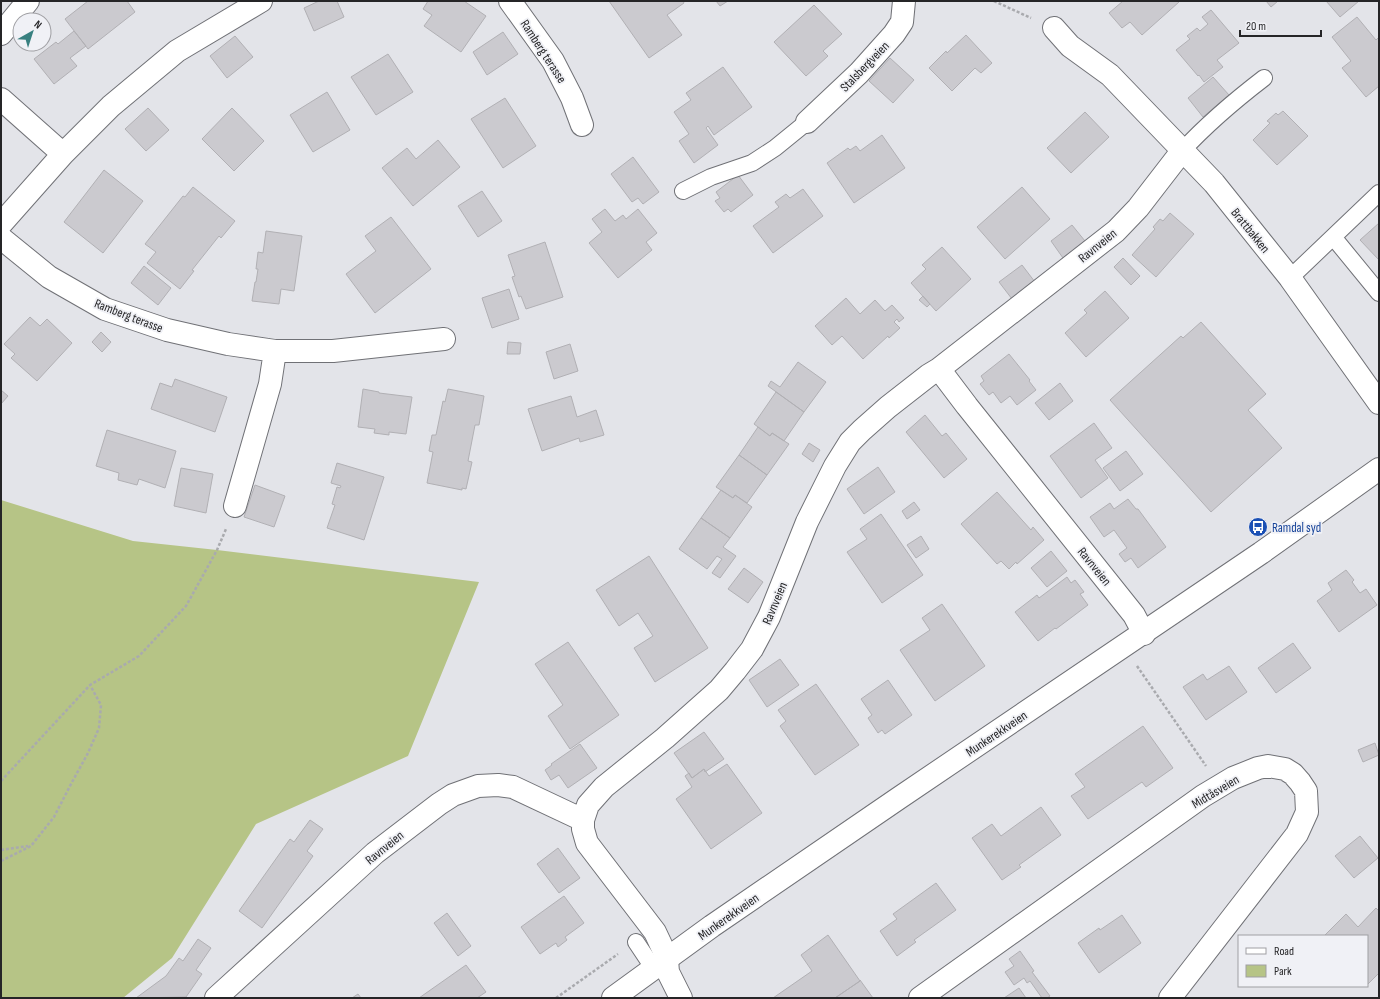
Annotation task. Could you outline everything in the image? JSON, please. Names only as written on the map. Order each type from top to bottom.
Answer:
[{"type":"street","points":[[1,34],[28,1]]},
{"type":"street","points":[[1,224],[63,154],[111,106],[177,51],[261,1]]},
{"type":"street","name":"Ramberg terasse","points":[[510,1],[553,61],[572,98],[582,125]]},
{"type":"street","name":"Stalsbergveien","points":[[807,122],[859,73],[894,34],[902,22],[904,1]]},
{"type":"street","name":"Brattbakken","points":[[1054,28],[1070,46],[1110,76],[1214,183],[1290,278],[1379,403]]},
{"type":"street","points":[[1,99],[63,154]]},
{"type":"street","name":"Ravnveien","points":[[216,998],[375,854],[439,804],[454,795],[478,786],[498,784],[513,786],[583,820],[588,805],[604,787],[664,738],[719,690],[752,649],[769,617],[807,522],[835,466],[850,442],[888,406],[940,368],[1116,231],[1138,208],[1182,151]]},
{"type":"street","name":"Ramberg terasse","points":[[1,238],[49,277],[104,309],[167,330],[228,344],[275,351],[333,351],[444,338]]},
{"type":"street","points":[[236,506],[270,384],[275,351]]},
{"type":"street","name":"Ravnveien","points":[[940,368],[967,406],[1134,615],[1144,634]]},
{"type":"street","name":"Munkerekkveien","points":[[613,998],[712,926],[1261,554],[1379,469]]},
{"type":"street","name":"Midtåsveien","points":[[920,998],[1190,805],[1220,786],[1233,778],[1258,768],[1268,766],[1285,769],[1293,774],[1306,791],[1307,812],[1296,834],[1170,998]]},
{"type":"street","points":[[583,820],[583,829],[587,843],[655,932],[663,949],[661,964],[668,972],[681,998]]},
{"type":"lane","points":[[1182,151],[1199,132],[1223,110],[1264,78]]},
{"type":"lane","points":[[683,191],[711,177],[752,162],[775,148],[807,122]]},
{"type":"lane","points":[[1290,278],[1379,194]]},
{"type":"lane","points":[[1334,238],[1379,293]]},
{"type":"lane","points":[[636,942],[661,964]]},
{"type":"path","points":[[994,1],[1054,28]]},
{"type":"path","points":[[1,781],[90,685],[138,656],[186,606],[217,550],[236,506]]},
{"type":"path","points":[[1124,647],[1220,786]]},
{"type":"path","points":[[1,861],[31,846],[54,817],[88,753],[99,728],[101,705],[90,685]]},
{"type":"path","points":[[1,850],[31,846]]},
{"type":"path","points":[[556,998],[636,942]]},
{"type":"green space","points":[[1,500],[133,541],[479,582],[408,756],[256,824],[172,958],[123,998],[1,998]]},
{"type":"building","points":[[88,1],[127,1],[135,12],[88,49],[65,19]]},
{"type":"building","points":[[319,1],[337,1],[344,17],[314,31],[304,8]]},
{"type":"building","points":[[428,1],[464,1],[486,16],[461,52],[424,26],[432,15],[423,9]]},
{"type":"building","points":[[609,1],[683,1],[684,3],[667,15],[682,35],[649,58]]},
{"type":"building","points":[[716,1],[728,1],[720,6]]},
{"type":"building","points":[[1123,1],[1179,2],[1142,35],[1130,22],[1122,28],[1109,13]]},
{"type":"building","points":[[1266,1],[1278,1],[1271,7]]},
{"type":"building","points":[[1326,1],[1359,1],[1340,17]]},
{"type":"building","points":[[814,5],[842,34],[823,51],[828,56],[806,76],[774,42]]},
{"type":"building","points":[[1211,10],[1239,43],[1217,60],[1223,67],[1204,82],[1176,50],[1190,39],[1187,36],[1197,28],[1200,31],[1208,24],[1202,17]]},
{"type":"building","points":[[1357,17],[1376,40],[1378,38],[1379,39],[1379,86],[1366,97],[1342,68],[1351,61],[1332,37]]},
{"type":"building","points":[[74,31],[86,46],[70,58],[77,66],[54,84],[34,59],[43,52],[52,52],[52,45],[56,42],[58,44]]},
{"type":"building","points":[[503,32],[518,54],[487,75],[473,52]]},
{"type":"building","points":[[966,35],[992,63],[981,73],[975,68],[952,91],[929,68],[946,51],[947,53]]},
{"type":"building","points":[[235,36],[253,57],[227,78],[210,56]]},
{"type":"building","points":[[388,54],[413,92],[376,115],[351,77]]},
{"type":"building","points":[[890,58],[914,80],[893,103],[869,81]]},
{"type":"building","points":[[723,67],[752,107],[714,135],[708,126],[706,128],[718,145],[694,163],[679,141],[689,134],[674,112],[691,100],[686,93]]},
{"type":"building","points":[[1213,77],[1229,95],[1203,117],[1188,98]]},
{"type":"building","points":[[327,92],[350,130],[313,152],[290,115]]},
{"type":"building","points":[[505,98],[536,146],[503,168],[471,119]]},
{"type":"building","points":[[148,108],[169,130],[146,151],[125,129]]},
{"type":"building","points":[[232,108],[264,141],[234,171],[202,139]]},
{"type":"building","points":[[1283,111],[1308,136],[1277,165],[1253,140],[1270,123],[1267,121],[1276,113],[1278,115]]},
{"type":"building","points":[[1085,112],[1109,137],[1071,173],[1047,148]]},
{"type":"building","points":[[882,135],[905,168],[854,203],[827,163],[848,148],[850,150],[856,146],[860,151]]},
{"type":"building","points":[[438,140],[460,167],[413,206],[382,168],[407,148],[416,159]]},
{"type":"building","points":[[633,157],[659,192],[643,204],[638,198],[632,202],[611,174]]},
{"type":"building","points":[[104,170],[143,201],[103,253],[64,222]]},
{"type":"building","points":[[738,175],[753,195],[731,212],[728,209],[724,212],[715,201],[720,198],[716,192]]},
{"type":"building","points":[[193,187],[235,221],[221,238],[219,236],[192,270],[194,271],[180,289],[147,263],[156,252],[145,244],[183,196],[185,197]]},
{"type":"building","points":[[1022,187],[1050,219],[1005,259],[977,227]]},
{"type":"building","points":[[803,189],[823,216],[773,253],[753,226],[779,207],[775,202],[786,194],[790,198]]},
{"type":"building","points":[[482,191],[502,221],[478,237],[458,206]]},
{"type":"building","points":[[605,209],[615,221],[623,215],[626,219],[638,209],[657,233],[646,242],[652,250],[618,278],[589,243],[602,232],[592,219]]},
{"type":"building","points":[[1170,213],[1194,234],[1156,277],[1132,255],[1155,229],[1153,227],[1160,219],[1163,221]]},
{"type":"building","points":[[391,217],[431,269],[375,313],[346,274],[376,251],[365,236]]},
{"type":"building","points":[[1379,223],[1379,260],[1360,240]]},
{"type":"building","points":[[1072,225],[1085,241],[1063,258],[1051,241]]},
{"type":"building","points":[[266,231],[302,236],[294,291],[281,289],[279,304],[252,301],[258,269],[256,269],[258,252],[263,253]]},
{"type":"building","points":[[545,242],[563,297],[526,309],[521,296],[519,297],[512,277],[515,276],[508,255]]},
{"type":"building","points":[[942,247],[971,279],[936,311],[911,283],[926,269],[922,265]]},
{"type":"building","points":[[1123,258],[1140,276],[1131,285],[1114,267]]},
{"type":"building","points":[[1022,265],[1035,282],[1012,299],[999,282]]},
{"type":"building","points":[[144,266],[171,288],[158,305],[131,283]]},
{"type":"building","points":[[509,289],[519,319],[492,328],[482,298]]},
{"type":"building","points":[[1105,291],[1129,318],[1086,357],[1065,333],[1087,313],[1084,310]]},
{"type":"building","points":[[923,296],[930,304],[927,307],[919,300]]},
{"type":"building","points":[[846,298],[860,314],[875,300],[885,311],[892,305],[904,318],[899,322],[897,319],[894,322],[900,328],[889,338],[888,336],[863,359],[842,336],[832,345],[815,326]]},
{"type":"building","points":[[30,317],[40,326],[47,319],[72,343],[37,381],[11,358],[15,354],[4,344]]},
{"type":"building","points":[[1201,322],[1266,394],[1248,410],[1282,448],[1211,512],[1110,400],[1181,336],[1183,338]]},
{"type":"building","points":[[101,332],[111,342],[102,352],[92,342]]},
{"type":"building","points":[[508,342],[521,343],[520,354],[507,354]]},
{"type":"building","points":[[570,344],[578,371],[554,379],[546,352]]},
{"type":"building","points":[[1009,354],[1030,380],[1029,381],[1036,390],[1017,405],[1010,396],[1001,403],[993,392],[989,395],[980,384],[984,381],[981,376]]},
{"type":"building","points":[[798,362],[826,382],[804,412],[768,386],[771,381],[780,387]]},
{"type":"building","points":[[175,379],[227,397],[215,432],[151,409],[160,383],[172,387]]},
{"type":"building","points":[[1060,383],[1073,401],[1049,420],[1035,403]]},
{"type":"building","points":[[363,389],[379,393],[412,397],[406,434],[389,432],[389,435],[374,433],[375,429],[358,427]]},
{"type":"building","points":[[448,389],[484,396],[479,425],[475,425],[468,461],[472,462],[466,489],[462,488],[462,490],[427,483],[433,452],[429,451],[432,435],[436,435],[443,401],[445,402]]},
{"type":"building","points":[[1,390],[8,396],[1,404]]},
{"type":"building","points":[[776,392],[804,412],[784,441],[772,433],[770,436],[754,424]]},
{"type":"building","points":[[571,396],[577,417],[596,410],[604,435],[580,442],[579,438],[542,451],[528,409]]},
{"type":"building","points":[[925,415],[942,436],[946,433],[967,459],[944,478],[906,432]]},
{"type":"building","points":[[1094,423],[1112,448],[1095,460],[1108,478],[1081,498],[1050,456]]},
{"type":"building","points":[[758,427],[770,436],[772,433],[789,444],[767,475],[739,455]]},
{"type":"building","points":[[107,430],[176,451],[165,488],[139,479],[137,485],[118,480],[119,473],[96,466]]},
{"type":"building","points":[[809,443],[820,450],[813,462],[802,454]]},
{"type":"building","points":[[1126,451],[1143,474],[1120,491],[1103,468]]},
{"type":"building","points":[[739,455],[767,475],[747,503],[735,495],[733,498],[716,487]]},
{"type":"building","points":[[337,463],[384,477],[364,540],[327,528],[335,505],[332,504],[337,487],[340,488],[341,486],[331,483]]},
{"type":"building","points":[[878,467],[895,492],[864,514],[847,489]]},
{"type":"building","points":[[181,468],[213,474],[206,513],[174,506]]},
{"type":"building","points":[[255,485],[285,496],[274,527],[244,517]]},
{"type":"building","points":[[721,490],[733,498],[735,495],[752,507],[730,538],[701,518]]},
{"type":"building","points":[[997,492],[1031,530],[1033,527],[1044,540],[1017,564],[1016,562],[1009,569],[1001,561],[997,564],[961,524]]},
{"type":"building","points":[[1128,499],[1136,509],[1138,509],[1166,547],[1138,568],[1131,558],[1125,562],[1119,554],[1127,548],[1114,530],[1104,537],[1090,517],[1110,503],[1114,509]]},
{"type":"building","points":[[914,502],[920,510],[907,519],[902,511]]},
{"type":"building","points":[[881,514],[923,575],[882,603],[847,552],[867,539],[860,529]]},
{"type":"building","points":[[701,518],[730,538],[723,547],[736,556],[720,578],[712,573],[722,559],[717,556],[707,569],[679,549]]},
{"type":"building","points":[[921,536],[929,549],[916,558],[907,545]]},
{"type":"building","points":[[1051,551],[1067,571],[1047,587],[1031,568]]},
{"type":"building","points":[[649,556],[708,648],[655,682],[634,648],[653,636],[638,613],[619,626],[596,590]]},
{"type":"building","points":[[744,568],[763,582],[748,603],[728,589]]},
{"type":"building","points":[[1346,570],[1354,580],[1352,582],[1360,593],[1366,589],[1377,605],[1339,632],[1317,601],[1332,590],[1328,583]]},
{"type":"building","points":[[1067,577],[1071,583],[1075,580],[1084,592],[1080,594],[1088,605],[1038,641],[1015,612],[1037,595],[1039,598]]},
{"type":"building","points":[[942,604],[985,666],[935,701],[900,650],[930,630],[922,618]]},
{"type":"building","points":[[568,642],[619,715],[570,749],[548,716],[563,705],[535,664]]},
{"type":"building","points":[[1293,643],[1311,668],[1276,693],[1258,668]]},
{"type":"building","points":[[780,659],[799,685],[767,707],[749,680]]},
{"type":"building","points":[[1229,666],[1247,692],[1206,720],[1183,687],[1203,674],[1207,680]]},
{"type":"building","points":[[888,680],[912,715],[885,734],[882,730],[878,733],[868,718],[872,715],[861,699]]},
{"type":"building","points":[[816,684],[859,745],[815,775],[780,726],[786,721],[778,710]]},
{"type":"building","points":[[1143,726],[1173,768],[1146,787],[1142,782],[1088,819],[1071,796],[1085,787],[1075,774]]},
{"type":"building","points":[[704,732],[724,759],[705,772],[704,769],[692,778],[674,753]]},
{"type":"building","points":[[1375,743],[1379,755],[1363,762],[1358,750]]},
{"type":"building","points":[[580,744],[597,768],[568,788],[559,775],[551,780],[545,770],[552,765],[551,764]]},
{"type":"building","points":[[727,764],[762,813],[711,849],[676,799],[692,787],[685,776],[689,773],[692,778],[704,769],[709,776]]},
{"type":"building","points":[[1041,807],[1061,835],[1019,865],[1021,867],[1002,880],[972,838],[992,824],[1001,836]]},
{"type":"building","points":[[310,820],[323,829],[307,851],[313,856],[262,928],[239,911],[290,839],[294,842]]},
{"type":"building","points":[[1360,836],[1378,858],[1354,878],[1335,856]]},
{"type":"building","points":[[558,848],[580,878],[559,893],[537,864]]},
{"type":"building","points":[[936,883],[956,910],[914,940],[916,942],[897,956],[880,931],[897,919],[893,914]]},
{"type":"building","points":[[564,896],[584,923],[565,937],[567,940],[558,947],[556,943],[540,954],[521,927]]},
{"type":"building","points":[[1376,908],[1379,911],[1379,973],[1368,984],[1368,935],[1325,935],[1346,914],[1358,927]]},
{"type":"building","points":[[447,913],[471,946],[458,956],[434,923]]},
{"type":"building","points":[[1122,915],[1141,943],[1099,973],[1078,943],[1099,928],[1100,930]]},
{"type":"building","points":[[828,935],[860,981],[835,998],[773,998],[812,971],[801,955]]},
{"type":"building","points":[[198,939],[211,948],[196,970],[202,974],[186,997],[136,998],[166,976],[179,958],[183,961]]},
{"type":"building","points":[[1020,951],[1034,971],[1032,972],[1050,996],[1047,998],[1042,998],[1030,981],[1027,983],[1024,978],[1014,985],[1005,972],[1014,966],[1009,959]]},
{"type":"building","points":[[466,965],[486,992],[477,998],[419,998]]},
{"type":"building","points":[[860,981],[873,998],[835,998]]},
{"type":"building","points":[[1019,988],[1026,998],[1004,998]]},
{"type":"building","points":[[358,994],[361,998],[352,998]]},
{"type":"place","name":"Ramdal syd","points":[[1258,527]]}]
